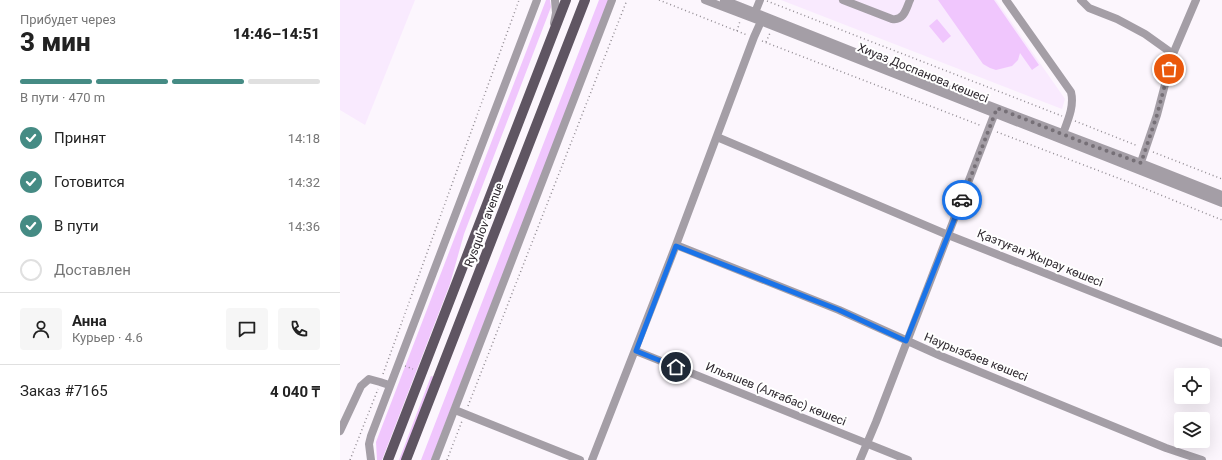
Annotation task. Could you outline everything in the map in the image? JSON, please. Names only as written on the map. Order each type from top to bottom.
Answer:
[{"type":"main road","name":"Rysqulov avenue","points":[[388,460],[566,0]]},
{"type":"main road","name":"Rysqulov avenue","points":[[406,460],[585,0]]},
{"type":"street","points":[[371,460],[369,444],[389,385],[537,0]]},
{"type":"street","points":[[551,40],[556,13],[555,0]]},
{"type":"street","points":[[435,460],[612,0]]},
{"type":"street","name":"Хиуаз Доспанова көшесі","points":[[705,0],[733,4]]},
{"type":"street","name":"Хиуаз Доспанова көшесі","points":[[724,0],[754,15],[1062,137],[1222,196]]},
{"type":"street","points":[[754,15],[760,0]]},
{"type":"street","points":[[843,0],[896,20],[904,15],[910,0]]},
{"type":"street","points":[[1006,0],[1071,92],[1073,99],[1072,107],[1062,137]]},
{"type":"street","points":[[1081,0],[1089,8],[1116,19],[1145,34],[1173,54]]},
{"type":"street","points":[[1140,166],[1157,115],[1173,54],[1196,0]]},
{"type":"street","points":[[592,460],[636,351],[762,18]]},
{"type":"street","points":[[860,460],[996,111]]},
{"type":"street","name":"Қазтуған Жырау көшесі","points":[[717,137],[948,234],[1222,343]]},
{"type":"street","name":"Хиуаз Доспанова көшесі","points":[[1140,166],[1222,203]]},
{"type":"street","name":"Наурызбаев көшесі","points":[[676,246],[839,310],[906,341],[1166,448],[1202,460]]},
{"type":"street","name":"Ильяшев (Алғабас) көшесі","points":[[636,351],[908,460]]},
{"type":"street","points":[[340,431],[362,386],[369,379],[389,385]]},
{"type":"street","points":[[455,410],[580,460]]},
{"type":"path","points":[[350,460],[380,382],[519,0]]},
{"type":"path","points":[[447,460],[627,0]]},
{"type":"path","points":[[659,0],[751,37]]},
{"type":"path","points":[[764,0],[1222,178]]},
{"type":"path","points":[[406,366],[416,371]]},
{"type":"shaded area","points":[[340,0],[415,0],[365,125],[340,110]]},
{"type":"shaded area","points":[[546,0],[550,0],[551,7],[464,234],[450,284],[382,460],[377,460],[376,442]]},
{"type":"shaded area","points":[[599,0],[609,0],[431,460],[421,460]]},
{"type":"shaded area","points":[[781,0],[996,0],[1065,99],[1062,109]]},
{"type":"shaded area","points":[[938,0],[994,0],[1039,65],[1032,70],[1020,53],[1018,60],[1012,66],[996,70],[983,64]]},
{"type":"shaded area","points":[[937,19],[951,36],[943,43],[929,26]]},
{"type":"shaded area","points":[[431,376],[435,377],[403,460],[399,460]]},
{"type":"way so far","points":[[962,200],[997,108],[1082,142],[1141,163],[1157,115],[1169,69]]},
{"type":"route","points":[[676,367],[636,351],[676,246],[839,310],[906,341],[962,200]]}]
